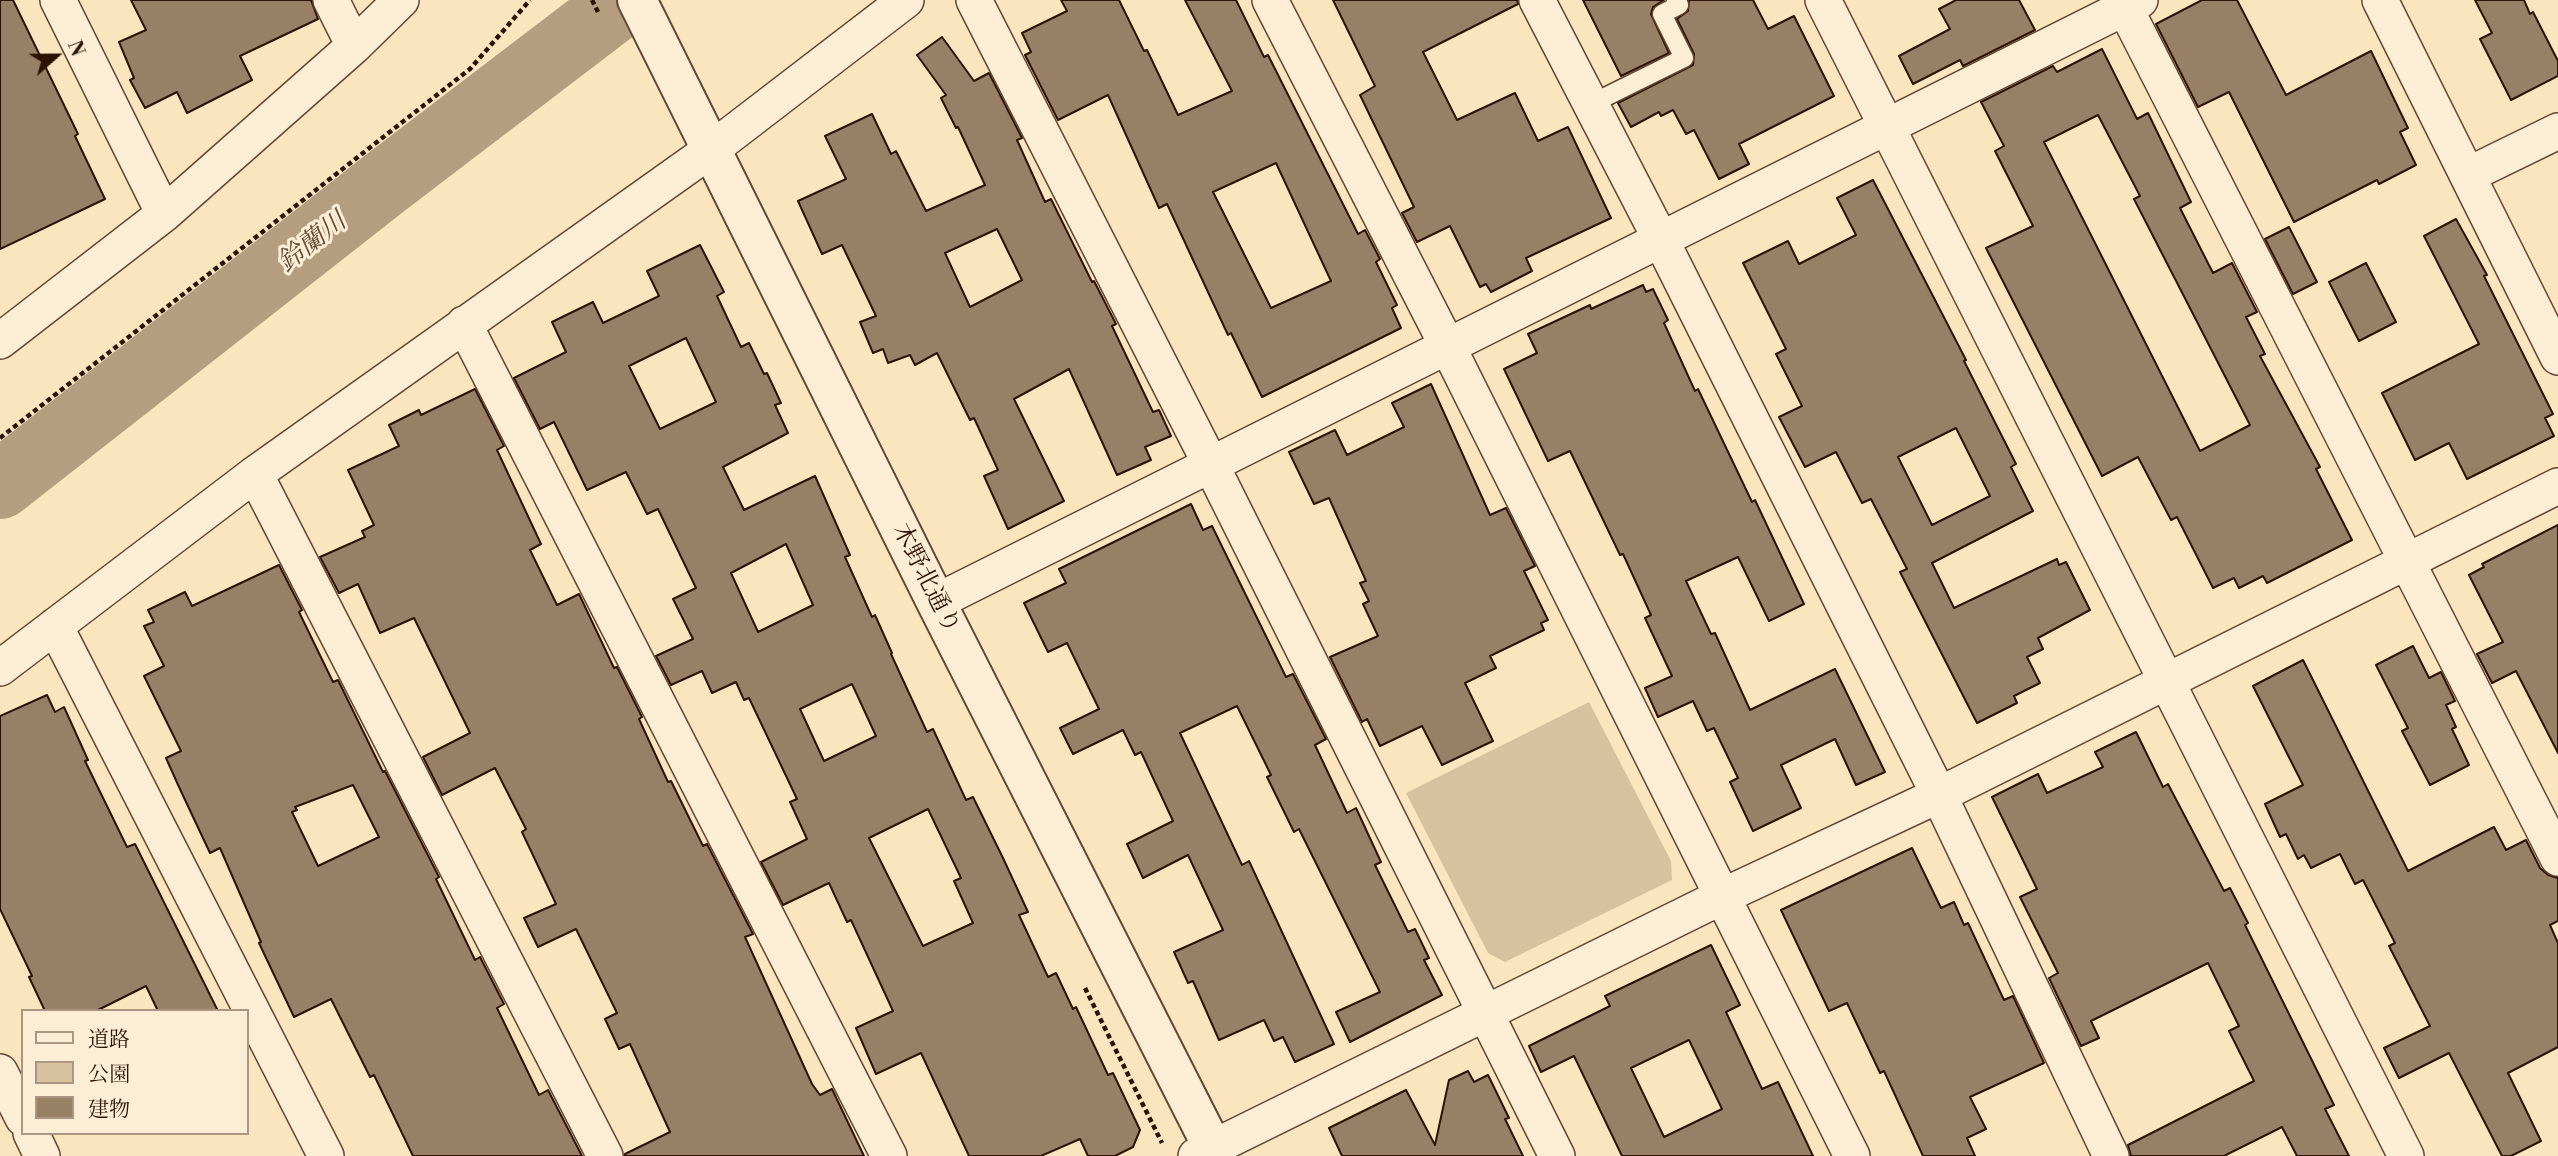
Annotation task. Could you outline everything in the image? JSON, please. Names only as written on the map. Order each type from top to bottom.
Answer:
[{"type":"street","points":[[58,0],[164,214]]},
{"type":"street","points":[[331,0],[354,46]]},
{"type":"street","points":[[0,341],[164,214],[354,46],[401,0]]},
{"type":"street","name":"木野北通り","points":[[637,0],[1209,1153]]},
{"type":"street","points":[[0,668],[255,474],[712,149],[906,0]]},
{"type":"street","points":[[974,0],[1211,465],[1557,1156]]},
{"type":"street","points":[[1270,0],[1448,347],[1852,1156]]},
{"type":"street","points":[[1537,0],[1661,240],[1939,795],[2111,1156]]},
{"type":"street","points":[[1824,0],[2406,1156]]},
{"type":"street","points":[[2380,0],[2558,357]]},
{"type":"street","points":[[936,602],[1887,127],[2129,3],[2407,562],[2558,858]]},
{"type":"street","points":[[2468,175],[2558,131]]},
{"type":"street","points":[[464,324],[890,1156]]},
{"type":"street","points":[[255,474],[605,1156]]},
{"type":"street","points":[[1209,1153],[1485,1013],[1721,897],[1939,795],[2558,486]]},
{"type":"street","points":[[55,626],[326,1156]]},
{"type":"street","points":[[0,1072],[21,1114]]},
{"type":"street","points":[[32,1135],[42,1156]]},
{"type":"lane","points":[[1591,104],[1684,58],[1661,14],[1679,5],[1676,0]]},
{"type":"path","points":[[0,438],[470,69],[530,0]]},
{"type":"green space","points":[[1589,702],[1671,861],[1672,880],[1505,962],[1488,953],[1406,793]]},
{"type":"building","points":[[0,0],[13,0],[78,134],[75,136],[105,199],[0,249]]},
{"type":"building","points":[[131,0],[311,0],[318,19],[240,56],[252,80],[187,113],[177,92],[145,108],[130,80],[134,78],[119,42],[146,30]]},
{"type":"building","points":[[1061,0],[1119,0],[1178,115],[1232,91],[1185,0],[1236,0],[1264,57],[1268,55],[1358,234],[1365,230],[1380,259],[1376,262],[1397,305],[1392,308],[1401,328],[1262,397],[1231,333],[1228,335],[1167,204],[1159,208],[1108,95],[1058,120],[1025,55],[1031,52],[1022,33],[1067,11]],"holes":[[[1276,163],[1331,281],[1271,308],[1213,192]]]},
{"type":"building","points":[[1333,0],[1517,0],[1518,4],[1423,52],[1457,120],[1515,93],[1538,141],[1568,127],[1611,218],[1526,258],[1532,271],[1491,292],[1486,284],[1480,287],[1450,226],[1417,242],[1402,213],[1414,207],[1360,95],[1375,86]]},
{"type":"building","points":[[1583,0],[1664,0],[1653,7],[1651,14],[1669,53],[1621,76]]},
{"type":"building","points":[[1689,0],[1753,0],[1768,29],[1794,16],[1834,96],[1739,144],[1749,164],[1719,179],[1694,130],[1686,134],[1673,110],[1661,116],[1659,112],[1631,127],[1618,103],[1693,65],[1694,54],[1677,19],[1688,11]]},
{"type":"building","points":[[1956,0],[2019,0],[2035,30],[1963,66],[1960,60],[1913,84],[1899,56],[1950,29],[1939,9]]},
{"type":"building","points":[[2202,0],[2237,0],[2286,95],[2371,51],[2408,128],[2400,132],[2416,165],[2379,184],[2377,180],[2294,222],[2229,92],[2198,107],[2156,24]]},
{"type":"building","points":[[2475,0],[2524,0],[2558,61],[2558,76],[2511,100],[2480,39],[2492,33]]},
{"type":"building","points":[[942,37],[974,81],[989,73],[1022,138],[1017,140],[1045,202],[1051,199],[1116,324],[1112,326],[1153,412],[1159,410],[1171,436],[1145,447],[1151,460],[1117,475],[1069,369],[1014,399],[1064,501],[1008,529],[984,476],[998,470],[974,418],[970,420],[937,353],[915,365],[910,355],[888,363],[883,349],[873,353],[860,322],[876,316],[842,245],[822,254],[798,201],[846,179],[825,136],[872,114],[891,154],[896,151],[926,211],[985,185],[941,98],[946,95],[917,55]],"holes":[[[997,229],[1022,280],[970,307],[945,253]]]},
{"type":"building","points":[[2102,49],[2137,119],[2148,113],[2191,202],[2180,208],[2213,273],[2232,263],[2257,312],[2246,317],[2265,354],[2260,356],[2320,467],[2316,469],[2352,540],[2267,583],[2263,576],[2239,588],[2234,578],[2213,588],[2177,517],[2171,520],[2138,457],[2102,476],[1986,248],[2033,226],[1995,151],[2004,146],[1981,102],[2053,66],[2057,72]],"holes":[[[2098,115],[2140,196],[2134,199],[2250,425],[2200,451],[2044,142]]]},
{"type":"building","points":[[1873,180],[1966,360],[1964,361],[2016,464],[2011,467],[2033,511],[1932,563],[1954,608],[2057,559],[2059,565],[2066,562],[2090,610],[2038,638],[2043,649],[2027,657],[2040,683],[2014,696],[2017,703],[1977,723],[1900,572],[1907,569],[1871,499],[1862,503],[1836,452],[1805,467],[1779,417],[1802,406],[1776,354],[1786,349],[1743,263],[1788,241],[1799,264],[1856,235],[1837,198]],"holes":[[[1956,428],[1990,496],[1932,525],[1898,457]]]},
{"type":"building","points":[[2456,219],[2487,275],[2484,276],[2553,414],[2545,418],[2554,436],[2467,479],[2449,443],[2415,460],[2382,393],[2479,344],[2424,236]]},
{"type":"building","points":[[2289,227],[2317,282],[2293,294],[2265,239]]},
{"type":"building","points":[[700,245],[724,292],[717,296],[741,347],[749,343],[764,374],[767,373],[781,403],[775,405],[788,433],[723,467],[744,510],[815,476],[850,555],[845,557],[872,617],[875,615],[927,732],[933,729],[966,800],[973,797],[1003,858],[1028,912],[1019,915],[1048,977],[1056,973],[1073,1009],[1076,1007],[1108,1075],[1113,1073],[1140,1130],[1133,1147],[1115,1156],[1088,1156],[1080,1139],[1041,1156],[969,1156],[921,1053],[876,1074],[856,1028],[893,1011],[851,920],[847,922],[829,883],[783,905],[761,862],[807,839],[790,802],[797,799],[749,698],[744,700],[736,682],[712,693],[702,671],[671,685],[656,656],[693,639],[673,599],[696,588],[658,509],[647,514],[626,472],[587,490],[554,422],[540,429],[514,378],[566,352],[552,322],[593,302],[603,323],[659,296],[647,271]],"holes":[[[686,338],[716,402],[660,429],[629,366]],[[786,544],[813,605],[758,632],[731,573]],[[852,684],[876,736],[824,761],[800,709]],[[928,809],[961,878],[954,881],[973,923],[923,946],[869,838]]]},
{"type":"building","points":[[2366,263],[2396,322],[2359,341],[2329,282]]},
{"type":"building","points":[[1643,285],[1646,292],[1653,289],[1668,320],[1664,323],[1695,391],[1698,389],[1752,502],[1755,500],[1804,604],[1769,621],[1738,557],[1686,581],[1711,634],[1715,633],[1750,710],[1835,669],[1885,772],[1856,785],[1835,739],[1781,765],[1801,808],[1753,831],[1730,782],[1738,778],[1714,728],[1707,731],[1693,701],[1658,717],[1645,688],[1672,676],[1645,618],[1651,615],[1570,451],[1548,461],[1504,369],[1537,353],[1528,334],[1590,305],[1591,309]]},
{"type":"building","points":[[1431,384],[1490,515],[1506,508],[1535,566],[1524,571],[1548,620],[1541,623],[1544,630],[1490,656],[1496,668],[1465,683],[1493,741],[1442,765],[1422,726],[1380,746],[1367,719],[1362,722],[1330,657],[1378,636],[1363,604],[1369,601],[1360,583],[1366,581],[1329,498],[1314,504],[1289,452],[1335,430],[1347,455],[1404,427],[1392,403]]},
{"type":"building","points":[[475,389],[504,446],[497,450],[541,544],[530,550],[557,605],[579,594],[614,668],[617,667],[642,717],[639,719],[668,782],[671,781],[703,846],[707,844],[753,934],[745,937],[812,1084],[820,1095],[832,1089],[864,1156],[625,1156],[670,1132],[630,1044],[619,1049],[605,1019],[617,1013],[576,929],[538,947],[524,918],[556,904],[522,832],[526,829],[495,768],[442,795],[423,757],[470,733],[414,618],[380,633],[358,584],[339,593],[320,557],[365,537],[362,531],[374,525],[348,470],[399,446],[389,425],[419,410],[421,415]]},
{"type":"building","points":[[1191,504],[1203,530],[1212,526],[1286,677],[1293,674],[1326,739],[1315,745],[1347,813],[1356,808],[1381,862],[1375,865],[1408,932],[1415,929],[1429,958],[1424,960],[1442,995],[1350,1042],[1336,1012],[1380,992],[1299,829],[1294,832],[1267,777],[1271,775],[1237,706],[1180,733],[1242,865],[1249,861],[1334,1044],[1295,1062],[1283,1037],[1274,1041],[1264,1020],[1219,1040],[1193,981],[1188,983],[1174,952],[1223,930],[1188,855],[1143,878],[1127,844],[1173,821],[1141,752],[1135,755],[1123,730],[1073,754],[1060,728],[1099,709],[1067,643],[1048,652],[1024,603],[1066,583],[1059,569]]},
{"type":"building","points":[[2558,525],[2558,753],[2516,671],[2492,683],[2477,654],[2503,642],[2469,575],[2484,567],[2482,564]]},
{"type":"building","points":[[279,565],[333,682],[338,680],[439,877],[436,879],[475,960],[480,957],[504,1004],[497,1008],[539,1095],[548,1090],[582,1156],[413,1156],[374,1075],[370,1077],[331,999],[294,1017],[259,943],[261,942],[220,848],[210,853],[166,758],[181,751],[144,676],[164,666],[144,626],[154,622],[148,610],[185,592],[192,606]],"holes":[[[353,785],[379,837],[318,866],[292,812],[297,810],[295,807]]]},
{"type":"building","points":[[2413,646],[2429,678],[2441,672],[2455,701],[2446,705],[2456,727],[2452,729],[2469,765],[2430,785],[2402,731],[2408,728],[2376,665]]},
{"type":"building","points":[[2303,660],[2408,871],[2494,827],[2506,850],[2526,840],[2540,868],[2548,875],[2558,878],[2558,921],[2550,925],[2558,943],[2558,1047],[2508,1073],[2541,1141],[2511,1156],[2502,1156],[2449,1053],[2399,1078],[2384,1048],[2430,1026],[2389,946],[2395,943],[2363,880],[2355,884],[2340,854],[2311,868],[2304,855],[2298,859],[2286,834],[2280,837],[2265,804],[2303,785],[2253,686]]},
{"type":"building","points":[[47,695],[55,712],[64,707],[88,760],[85,761],[127,847],[135,844],[217,1009],[157,1009],[146,986],[100,1009],[44,1009],[29,977],[32,976],[0,909],[0,716]]},
{"type":"building","points":[[2136,732],[2163,787],[2168,784],[2224,891],[2230,888],[2248,923],[2245,925],[2334,1105],[2325,1109],[2349,1156],[2297,1156],[2282,1127],[2224,1156],[2131,1156],[2128,1145],[2254,1081],[2229,1031],[2239,1026],[2208,963],[2091,1021],[2099,1038],[2081,1046],[2049,978],[2058,973],[2020,897],[2037,889],[1992,797],[2038,774],[2047,793],[2103,767],[2095,752]]},
{"type":"building","points":[[1912,848],[1941,908],[1954,902],[1964,925],[1968,923],[2004,1000],[2013,996],[2044,1063],[1970,1097],[1986,1129],[1967,1138],[1975,1156],[1923,1156],[1884,1071],[1880,1073],[1847,1003],[1829,1011],[1781,910]]},
{"type":"building","points":[[1711,945],[1740,1005],[1726,1012],[1762,1089],[1778,1082],[1813,1156],[1622,1156],[1574,1056],[1541,1072],[1529,1046],[1610,1006],[1605,996]],"holes":[[[1689,1040],[1722,1109],[1664,1137],[1631,1068]]]},
{"type":"building","points":[[1468,1071],[1474,1082],[1488,1075],[1509,1118],[1505,1119],[1523,1156],[1342,1156],[1329,1128],[1406,1090],[1435,1145],[1449,1080]]},
{"type":"waterway","name":"鈴蘭川","points":[[0,485],[385,183],[625,0]]}]
